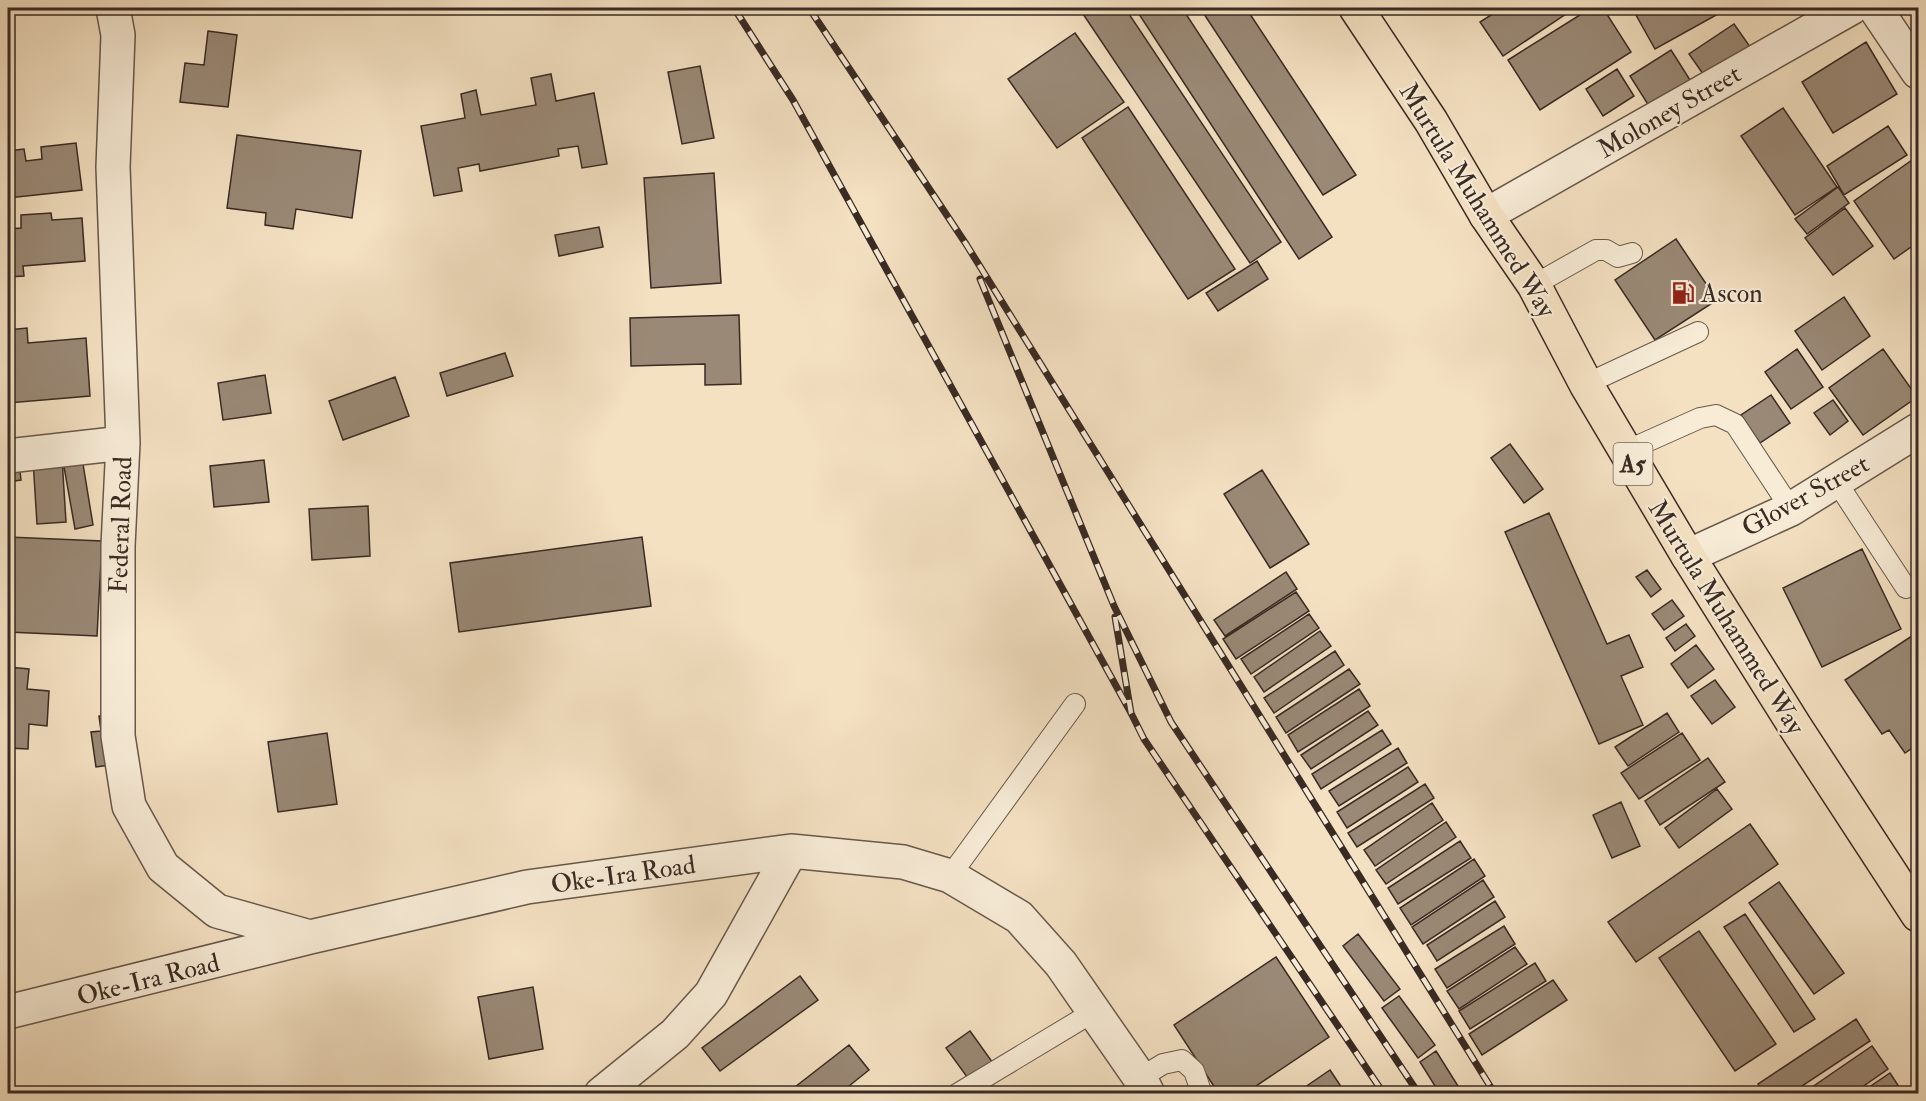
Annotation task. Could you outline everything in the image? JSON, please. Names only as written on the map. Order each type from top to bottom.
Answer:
[{"type":"highway","name":"Murtula Muhammed Way","points":[[1356,8],[1431,121],[1486,215],[1534,285],[1586,384],[1688,556],[1796,728],[1918,915]]},
{"type":"street","name":"Federal Road","points":[[113,8],[118,35],[113,167],[123,443],[118,546],[118,736],[129,806],[163,867],[217,911],[310,938]]},
{"type":"street","name":"Moloney Street","points":[[1486,215],[1851,8]]},
{"type":"street","points":[[1875,8],[1918,72]]},
{"type":"street","name":"Glover Street","points":[[1688,556],[1791,509],[1918,430]]},
{"type":"street","points":[[8,456],[123,443]]},
{"type":"street","points":[[601,1094],[675,1034],[711,994],[791,851]]},
{"type":"street","name":"Oke-Ira Road","points":[[8,1012],[527,888],[791,851],[903,862],[950,876],[1019,916],[1061,964],[1144,1086]]},
{"type":"lane","points":[[1534,285],[1596,250],[1606,250],[1618,257],[1632,253]]},
{"type":"lane","points":[[1586,384],[1698,332]]},
{"type":"lane","points":[[1626,451],[1700,418],[1716,415],[1735,424],[1791,509]]},
{"type":"lane","points":[[1836,481],[1906,588]]},
{"type":"lane","points":[[950,876],[1075,704]]},
{"type":"lane","points":[[957,1094],[1095,1011]]},
{"type":"lane","points":[[1144,1086],[1163,1064],[1182,1060],[1194,1071],[1202,1094]]},
{"type":"building","points":[[1079,8],[1125,8],[1281,242],[1250,263]]},
{"type":"building","points":[[1135,8],[1182,8],[1332,237],[1299,259]]},
{"type":"building","points":[[1200,8],[1246,8],[1356,175],[1323,195]]},
{"type":"building","points":[[1502,8],[1575,8],[1503,56],[1480,22]]},
{"type":"building","points":[[1591,8],[1603,8],[1631,52],[1540,110],[1508,60]]},
{"type":"building","points":[[1651,8],[1727,9],[1655,49],[1636,15]]},
{"type":"building","points":[[1734,24],[1753,51],[1708,81],[1689,54]]},
{"type":"building","points":[[208,31],[237,35],[228,107],[180,102],[185,63],[204,65]]},
{"type":"building","points":[[1075,33],[1124,102],[1057,148],[1008,79]]},
{"type":"building","points":[[1866,42],[1897,94],[1833,133],[1802,82]]},
{"type":"building","points":[[1671,50],[1697,91],[1656,117],[1630,76]]},
{"type":"building","points":[[700,66],[714,138],[682,144],[668,72]]},
{"type":"building","points":[[1617,69],[1634,96],[1603,116],[1586,89]]},
{"type":"building","points":[[551,74],[556,101],[594,93],[607,164],[582,168],[578,146],[558,149],[559,156],[480,171],[479,164],[458,168],[462,191],[434,196],[421,126],[465,118],[461,94],[476,90],[481,115],[536,105],[531,78]]},
{"type":"building","points":[[1128,107],[1235,269],[1188,299],[1082,138]]},
{"type":"building","points":[[1783,108],[1837,187],[1795,215],[1741,136]]},
{"type":"building","points":[[1888,126],[1907,155],[1844,195],[1827,166]]},
{"type":"building","points":[[237,135],[361,151],[352,218],[296,209],[293,229],[265,225],[266,213],[227,208]]},
{"type":"building","points":[[76,143],[82,190],[8,198],[8,151],[24,149],[26,161],[42,159],[41,147]]},
{"type":"building","points":[[1912,160],[1918,169],[1918,242],[1894,259],[1854,201]]},
{"type":"building","points":[[714,173],[721,283],[651,288],[644,178]]},
{"type":"building","points":[[1838,187],[1849,203],[1807,234],[1795,219]]},
{"type":"building","points":[[1845,208],[1873,246],[1833,275],[1805,238]]},
{"type":"building","points":[[51,213],[52,220],[82,218],[85,261],[23,266],[24,276],[8,277],[8,229],[21,228],[21,215]]},
{"type":"building","points":[[599,227],[603,247],[559,256],[555,235]]},
{"type":"building","points":[[1676,239],[1717,300],[1655,340],[1615,280]]},
{"type":"building","points":[[1257,261],[1268,279],[1218,311],[1206,293]]},
{"type":"building","points":[[1844,297],[1870,336],[1822,370],[1795,331]]},
{"type":"building","points":[[739,315],[741,384],[705,385],[705,364],[631,366],[630,318]]},
{"type":"building","points":[[27,328],[28,343],[86,338],[90,396],[8,403],[8,330]]},
{"type":"building","points":[[1797,349],[1823,387],[1791,409],[1765,372]]},
{"type":"building","points":[[1883,349],[1917,397],[1863,435],[1829,388]]},
{"type":"building","points":[[505,353],[513,376],[447,396],[440,373]]},
{"type":"building","points":[[265,375],[271,413],[223,420],[218,383]]},
{"type":"building","points":[[395,377],[409,416],[343,440],[329,401]]},
{"type":"building","points":[[1771,395],[1790,423],[1760,443],[1741,415]]},
{"type":"building","points":[[1833,400],[1848,421],[1830,435],[1814,413]]},
{"type":"building","points":[[1510,444],[1543,489],[1524,503],[1491,458]]},
{"type":"building","points":[[62,458],[66,522],[37,524],[33,460]]},
{"type":"building","points":[[82,458],[93,525],[75,529],[63,461]]},
{"type":"building","points":[[264,460],[269,502],[214,507],[210,466]]},
{"type":"building","points":[[19,462],[21,480],[8,482],[8,463]]},
{"type":"building","points":[[1262,470],[1309,544],[1270,568],[1224,494]]},
{"type":"building","points":[[368,506],[370,556],[312,560],[309,509]]},
{"type":"building","points":[[1549,513],[1607,644],[1629,635],[1643,667],[1621,676],[1643,725],[1599,744],[1505,532]]},
{"type":"building","points":[[8,537],[102,541],[97,636],[8,632]]},
{"type":"building","points":[[642,537],[651,606],[459,632],[450,563]]},
{"type":"building","points":[[1862,549],[1901,629],[1822,667],[1783,588]]},
{"type":"building","points":[[1647,570],[1661,589],[1651,597],[1636,577]]},
{"type":"building","points":[[1286,572],[1297,589],[1225,636],[1214,620]]},
{"type":"building","points":[[1296,592],[1309,611],[1236,659],[1223,639]]},
{"type":"building","points":[[1672,600],[1684,616],[1664,630],[1652,614]]},
{"type":"building","points":[[1309,614],[1319,628],[1251,674],[1241,659]]},
{"type":"building","points":[[1686,624],[1695,636],[1675,651],[1666,638]]},
{"type":"building","points":[[1320,631],[1331,646],[1264,692],[1254,677]]},
{"type":"building","points":[[1918,632],[1918,744],[1905,753],[1889,730],[1882,734],[1845,680]]},
{"type":"building","points":[[1696,645],[1714,669],[1688,688],[1671,664]]},
{"type":"building","points":[[1335,651],[1344,665],[1274,713],[1264,698]]},
{"type":"building","points":[[8,667],[29,669],[27,689],[49,691],[47,726],[29,724],[28,749],[8,748]]},
{"type":"building","points":[[1349,669],[1360,684],[1286,733],[1276,717]]},
{"type":"building","points":[[1715,680],[1735,707],[1712,724],[1691,696]]},
{"type":"building","points":[[1359,689],[1370,706],[1298,752],[1288,735]]},
{"type":"building","points":[[1368,711],[1378,725],[1311,769],[1301,755]]},
{"type":"building","points":[[1667,713],[1679,732],[1628,766],[1615,747]]},
{"type":"building","points":[[111,714],[118,764],[96,767],[91,732],[101,731],[99,716]]},
{"type":"building","points":[[1382,730],[1391,744],[1321,789],[1312,774]]},
{"type":"building","points":[[327,733],[337,804],[278,812],[268,742]]},
{"type":"building","points":[[1682,733],[1700,760],[1639,799],[1621,773]]},
{"type":"building","points":[[1398,748],[1407,763],[1339,806],[1329,791]]},
{"type":"building","points":[[1708,758],[1725,782],[1660,825],[1645,801]]},
{"type":"building","points":[[1408,767],[1418,782],[1347,828],[1337,812]]},
{"type":"building","points":[[1425,784],[1434,798],[1357,847],[1348,833]]},
{"type":"building","points":[[1717,789],[1732,809],[1679,848],[1665,828]]},
{"type":"building","points":[[1621,802],[1640,846],[1612,858],[1593,815]]},
{"type":"building","points":[[1432,803],[1443,820],[1375,866],[1364,850]]},
{"type":"building","points":[[1446,822],[1456,837],[1386,884],[1376,870]]},
{"type":"building","points":[[1750,824],[1778,864],[1636,962],[1608,922]]},
{"type":"building","points":[[1460,841],[1471,858],[1398,904],[1388,888]]},
{"type":"building","points":[[1474,859],[1485,876],[1411,925],[1400,908]]},
{"type":"building","points":[[1483,880],[1494,897],[1423,944],[1412,927]]},
{"type":"building","points":[[1779,882],[1844,973],[1814,994],[1749,903]]},
{"type":"building","points":[[1495,901],[1505,917],[1437,961],[1427,945]]},
{"type":"building","points":[[1745,914],[1815,1019],[1794,1032],[1724,927]]},
{"type":"building","points":[[1504,926],[1515,944],[1447,988],[1435,969]]},
{"type":"building","points":[[1699,931],[1776,1044],[1735,1071],[1659,958]]},
{"type":"building","points":[[1358,934],[1400,989],[1384,1001],[1343,946]]},
{"type":"building","points":[[1515,947],[1527,964],[1459,1009],[1447,991]]},
{"type":"building","points":[[1276,957],[1329,1037],[1244,1094],[1219,1094],[1174,1025]]},
{"type":"building","points":[[1535,963],[1546,981],[1470,1029],[1459,1011]]},
{"type":"building","points":[[800,976],[818,1000],[720,1071],[702,1048]]},
{"type":"building","points":[[1553,980],[1567,1000],[1482,1055],[1469,1034]]},
{"type":"building","points":[[533,987],[543,1049],[489,1059],[478,997]]},
{"type":"building","points":[[1399,996],[1435,1045],[1418,1058],[1382,1008]]},
{"type":"building","points":[[1856,1019],[1870,1041],[1790,1094],[1764,1094],[1758,1084]]},
{"type":"building","points":[[970,1031],[993,1063],[970,1081],[946,1048]]},
{"type":"building","points":[[849,1045],[869,1070],[839,1094],[786,1094]]},
{"type":"building","points":[[1872,1046],[1888,1069],[1852,1094],[1802,1094]]},
{"type":"building","points":[[1436,1051],[1463,1094],[1440,1094],[1420,1062]]},
{"type":"building","points":[[1330,1070],[1346,1094],[1295,1094]]},
{"type":"building","points":[[1890,1073],[1903,1093],[1859,1094]]},
{"type":"railway","points":[[734,8],[793,100],[1131,713]]},
{"type":"railway","points":[[809,8],[966,244],[1495,1094]]},
{"type":"railway","points":[[980,279],[1114,606],[1171,722],[1419,1094]]},
{"type":"railway","points":[[1115,617],[1131,713],[1144,739],[1384,1094]]},
{"type":"place","name":"Ascon","points":[[1683,293]]}]
